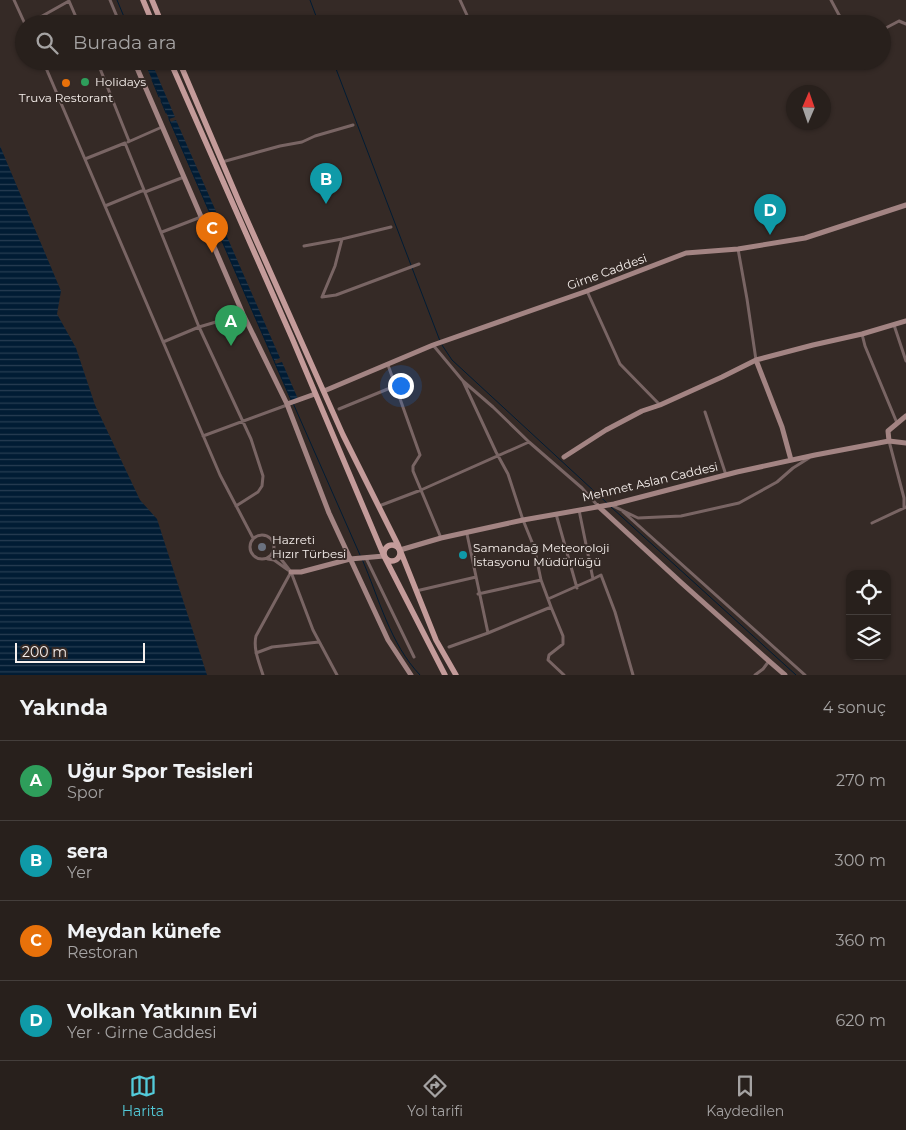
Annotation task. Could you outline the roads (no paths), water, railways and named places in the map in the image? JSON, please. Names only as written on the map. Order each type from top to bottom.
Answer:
[{"type":"main road","points":[[143,0],[150,15]]},
{"type":"main road","points":[[152,0],[158,15]]},
{"type":"main road","points":[[174,70],[384,556],[445,675]]},
{"type":"main road","points":[[183,70],[324,391],[400,550],[436,640],[456,675]]},
{"type":"main road","points":[[390,545],[395,545],[400,550],[400,556],[395,561],[390,561],[384,556],[385,548],[390,545]]},
{"type":"street","points":[[14,0],[22,15]]},
{"type":"street","points":[[42,15],[69,0],[75,15]]},
{"type":"street","points":[[110,0],[116,15]]},
{"type":"street","points":[[460,0],[467,15]]},
{"type":"street","points":[[831,0],[839,15]]},
{"type":"street","points":[[891,25],[899,21],[906,24]]},
{"type":"street","points":[[46,70],[203,436],[253,538]]},
{"type":"street","points":[[100,70],[145,191],[199,327],[251,439],[264,480],[258,492],[236,506]]},
{"type":"street","points":[[138,70],[243,314],[287,404],[329,512],[350,559],[388,640],[411,675]]},
{"type":"street","points":[[222,162],[302,142],[315,136],[353,125]]},
{"type":"street","points":[[85,159],[162,127]]},
{"type":"street","points":[[105,206],[184,177]]},
{"type":"street","name":"Girne Caddesi","points":[[324,391],[434,345],[516,314],[587,291],[686,253],[738,249],[805,238],[906,205]]},
{"type":"street","points":[[162,232],[201,217]]},
{"type":"street","points":[[304,246],[391,227]]},
{"type":"street","points":[[342,239],[335,266],[322,297],[336,295],[419,264]]},
{"type":"street","points":[[738,249],[756,360],[782,427],[792,460]]},
{"type":"street","points":[[587,291],[620,364],[660,405]]},
{"type":"street","points":[[163,342],[199,327],[243,314]]},
{"type":"street","points":[[564,457],[606,430],[642,411],[722,378],[756,360],[819,343],[862,334],[906,321]]},
{"type":"street","points":[[894,325],[906,361]]},
{"type":"street","points":[[862,334],[865,346],[897,423]]},
{"type":"street","points":[[434,345],[463,381],[785,675]]},
{"type":"street","points":[[388,365],[420,455],[413,467],[441,538]]},
{"type":"street","points":[[463,381],[508,474],[534,547],[548,600],[563,636],[563,644],[549,654],[548,660],[564,675]]},
{"type":"street","points":[[339,409],[395,386]]},
{"type":"street","points":[[203,436],[315,394]]},
{"type":"street","points":[[705,412],[726,475]]},
{"type":"street","points":[[872,523],[905,508],[888,431],[906,416]]},
{"type":"street","name":"Mehmet Aslan Caddesi","points":[[400,550],[441,538],[467,534],[523,520],[614,504],[726,475],[815,455],[889,441],[906,443]]},
{"type":"street","points":[[378,507],[529,442]]},
{"type":"street","points":[[608,504],[638,518],[681,516],[739,503],[777,482],[793,468],[815,455]]},
{"type":"street","points":[[579,509],[593,579]]},
{"type":"street","points":[[620,509],[805,675]]},
{"type":"street","points":[[556,514],[577,588]]},
{"type":"street","points":[[266,559],[270,557],[274,550],[274,542],[268,536],[261,534],[253,538],[250,545],[251,553],[258,559],[274,560],[290,572],[301,572],[350,559],[384,556]]},
{"type":"street","points":[[467,534],[478,594],[488,633]]},
{"type":"street","points":[[274,550],[290,572],[319,642],[337,675]]},
{"type":"street","points":[[366,558],[414,657]]},
{"type":"street","points":[[263,675],[256,653],[256,636],[290,572]]},
{"type":"street","points":[[548,600],[601,576],[615,612],[633,675]]},
{"type":"street","points":[[416,591],[476,577]]},
{"type":"street","points":[[478,594],[542,580]]},
{"type":"street","points":[[448,647],[551,607]]},
{"type":"street","points":[[256,653],[272,647],[319,642]]},
{"type":"street","points":[[755,675],[763,670],[769,661]]},
{"type":"water","points":[[148,70],[155,70],[175,117],[169,119]]},
{"type":"water","points":[[176,120],[280,358],[274,361],[170,122]]},
{"type":"water","points":[[0,146],[61,291],[57,314],[76,348],[95,405],[140,500],[157,519],[207,675],[0,675]]},
{"type":"water","points":[[282,362],[298,399],[292,401],[275,364]]},
{"type":"waterway","points":[[117,0],[123,15]]},
{"type":"waterway","points":[[310,0],[316,15]]},
{"type":"waterway","points":[[336,70],[440,341]]},
{"type":"waterway","points":[[152,80],[159,97]]},
{"type":"waterway","points":[[161,101],[166,113]]},
{"type":"waterway","points":[[169,119],[291,400]]},
{"type":"waterway","points":[[442,345],[452,360],[607,503]]},
{"type":"waterway","points":[[293,403],[360,555]]},
{"type":"waterway","points":[[611,507],[796,675]]},
{"type":"waterway","points":[[362,559],[393,635],[410,663],[420,675]]},
{"type":"place","name":"Holidays","points":[[85,82]]},
{"type":"place","name":"Truva Restorant","points":[[66,83]]},
{"type":"place","name":"sera","points":[[326,204]]},
{"type":"place","name":"Volkan Yatkının Evi","points":[[770,235]]},
{"type":"place","name":"Meydan künefe","points":[[212,253]]},
{"type":"place","name":"Uğur Spor Tesisleri","points":[[231,346]]},
{"type":"place","name":"Hazreti Hızır Türbesi","points":[[262,547]]},
{"type":"place","name":"Samandağ Meteoroloji İstasyonu Müdürlüğü","points":[[463,555]]}]
